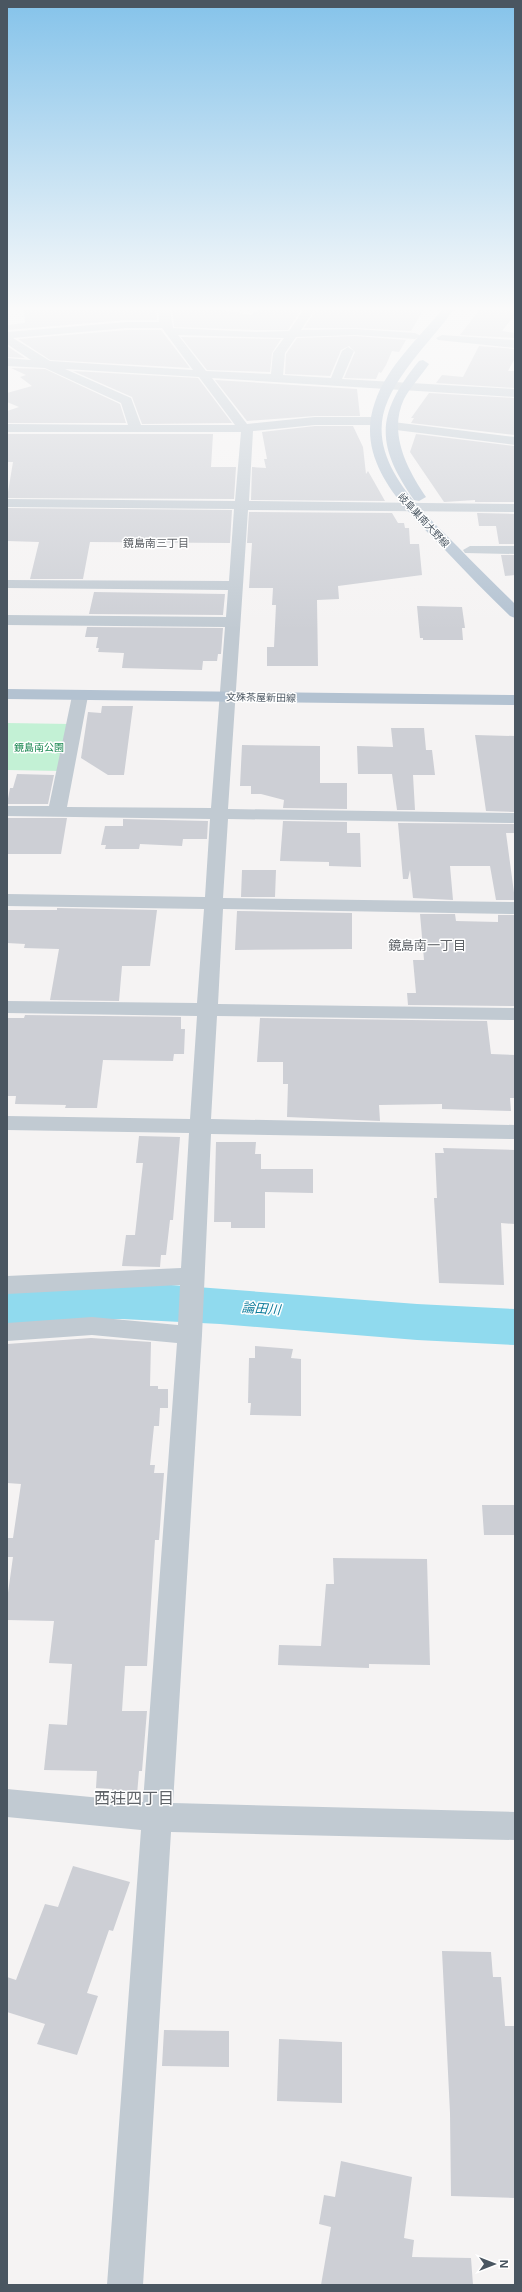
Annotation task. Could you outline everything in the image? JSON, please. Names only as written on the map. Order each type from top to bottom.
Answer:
[{"type":"main road","name":"岐阜巣南大野線","points":[[377,416],[379,455],[384,470],[410,507],[515,613]]},
{"type":"main road","name":"岐阜巣南大野線","points":[[394,416],[393,426],[399,462],[406,477],[427,507],[487,566]]},
{"type":"main road","name":"文殊茶屋新田線","points":[[7,681],[515,700]]},
{"type":"main road","name":"文殊茶屋新田線","points":[[7,694],[80,696],[228,690],[515,686]]},
{"type":"street","points":[[132,416],[136,428]]},
{"type":"street","points":[[125,2285],[190,1332],[213,904],[247,432],[235,416]]},
{"type":"street","points":[[7,428],[244,428],[315,421],[376,421]]},
{"type":"street","points":[[393,426],[515,441]]},
{"type":"street","points":[[7,503],[515,508]]},
{"type":"street","points":[[470,550],[515,550]]},
{"type":"street","points":[[7,584],[236,586]]},
{"type":"street","points":[[7,620],[233,622]]},
{"type":"street","points":[[57,812],[80,696]]},
{"type":"street","points":[[7,811],[515,818]]},
{"type":"street","points":[[7,900],[515,908]]},
{"type":"street","points":[[7,1007],[515,1014]]},
{"type":"street","points":[[7,1123],[515,1132]]},
{"type":"street","points":[[7,1285],[193,1279]]},
{"type":"street","points":[[7,1332],[92,1326],[190,1332]]},
{"type":"street","points":[[7,1803],[156,1817],[515,1826]]},
{"type":"green space","name":"鏡島南公園","points":[[7,723],[71,724],[61,771],[7,770]]},
{"type":"building","points":[[7,416],[124,416],[126,423],[7,423]]},
{"type":"building","points":[[139,416],[227,416],[232,423],[142,424]]},
{"type":"building","points":[[243,416],[360,416],[315,416],[247,421]]},
{"type":"building","points":[[412,416],[515,416],[515,435],[411,423],[414,418],[411,418]]},
{"type":"building","points":[[315,426],[353,426],[363,447],[366,474],[368,471],[385,501],[251,500],[252,467],[266,468],[264,459],[267,459],[262,432]]},
{"type":"building","points":[[7,434],[213,434],[211,467],[236,467],[234,499],[7,498],[13,462],[7,462]]},
{"type":"building","points":[[416,434],[515,446],[515,502],[475,502],[475,500],[444,502],[410,452]]},
{"type":"building","points":[[7,508],[232,510],[230,543],[90,542],[83,579],[30,579],[39,542],[7,541]]},
{"type":"building","points":[[249,512],[392,513],[398,523],[404,523],[405,528],[409,528],[410,544],[419,544],[422,575],[338,586],[339,599],[317,600],[318,666],[267,666],[267,647],[274,647],[276,605],[272,605],[273,588],[249,588],[252,543],[247,543]]},
{"type":"building","points":[[477,513],[515,514],[515,544],[499,544],[496,526],[479,526]]},
{"type":"building","points":[[501,555],[515,555],[515,575],[505,576]]},
{"type":"building","points":[[94,592],[225,594],[223,615],[89,614]]},
{"type":"building","points":[[417,606],[462,607],[465,628],[462,628],[463,640],[423,640],[423,638],[420,638]]},
{"type":"building","points":[[87,627],[223,628],[221,654],[218,654],[217,661],[203,661],[202,670],[122,668],[124,653],[98,652],[99,648],[96,648],[98,637],[85,637]]},
{"type":"building","points":[[102,706],[133,706],[124,775],[108,775],[81,758],[88,712],[101,713]]},
{"type":"building","points":[[391,728],[424,728],[426,750],[432,750],[435,775],[413,775],[415,810],[397,810],[392,774],[358,774],[357,746],[393,747]]},
{"type":"building","points":[[475,735],[515,736],[515,812],[486,811]]},
{"type":"building","points":[[242,745],[320,746],[320,783],[347,783],[347,809],[283,808],[284,800],[261,794],[251,794],[251,786],[240,786]]},
{"type":"building","points":[[17,774],[54,775],[48,804],[7,804],[10,788],[13,788]]},
{"type":"building","points":[[7,818],[67,818],[61,854],[7,854]]},
{"type":"building","points":[[123,819],[208,821],[207,839],[183,839],[182,846],[140,844],[139,849],[105,849],[106,845],[101,845],[105,826],[123,826]]},
{"type":"building","points":[[283,821],[347,822],[347,833],[360,833],[361,867],[329,866],[329,862],[280,861]]},
{"type":"building","points":[[398,823],[515,824],[515,833],[506,833],[515,900],[496,900],[490,866],[450,866],[453,900],[413,898],[410,870],[408,879],[403,879]]},
{"type":"building","points":[[242,870],[276,870],[275,897],[241,897]]},
{"type":"building","points":[[57,908],[157,910],[150,966],[122,966],[119,1001],[50,1000],[59,949],[24,948],[25,944],[7,943],[7,910],[57,910]]},
{"type":"building","points":[[237,911],[352,913],[352,949],[235,950]]},
{"type":"building","points":[[420,914],[455,914],[456,921],[498,922],[498,915],[515,915],[515,1006],[408,1005],[407,993],[416,993],[413,960],[424,960]]},
{"type":"building","points":[[25,1015],[181,1017],[181,1029],[185,1029],[184,1054],[174,1054],[173,1061],[103,1060],[97,1108],[65,1108],[66,1105],[15,1104],[16,1096],[7,1096],[7,1018],[24,1018]]},
{"type":"building","points":[[260,1018],[487,1021],[491,1054],[515,1055],[515,1098],[510,1098],[511,1111],[442,1109],[442,1104],[379,1105],[380,1121],[287,1117],[288,1084],[283,1084],[283,1062],[257,1062]]},
{"type":"building","points":[[139,1136],[180,1137],[173,1220],[170,1220],[166,1255],[161,1255],[160,1267],[122,1266],[126,1235],[135,1235],[143,1163],[136,1163]]},
{"type":"building","points":[[216,1142],[256,1142],[255,1154],[261,1154],[261,1169],[313,1169],[313,1193],[265,1192],[265,1228],[231,1228],[231,1222],[214,1222]]},
{"type":"building","points":[[443,1148],[515,1150],[515,1224],[501,1223],[504,1285],[439,1283],[434,1198],[437,1198],[435,1153],[444,1153]]},
{"type":"building","points":[[91,1338],[151,1342],[150,1386],[158,1386],[158,1389],[168,1389],[168,1408],[160,1408],[159,1426],[154,1426],[150,1465],[155,1465],[154,1473],[164,1473],[159,1540],[155,1540],[147,1666],[125,1666],[122,1711],[147,1711],[142,1771],[139,1771],[137,1795],[112,1795],[112,1789],[96,1788],[97,1771],[44,1770],[49,1724],[67,1725],[72,1664],[49,1663],[54,1621],[7,1620],[7,1600],[13,1557],[7,1557],[7,1538],[13,1538],[21,1484],[7,1483],[7,1344]]},
{"type":"building","points":[[255,1346],[293,1349],[291,1358],[301,1359],[301,1416],[250,1415],[251,1403],[248,1403],[249,1358],[255,1358]]},
{"type":"building","points":[[482,1505],[515,1505],[515,1535],[484,1535]]},
{"type":"building","points":[[333,1558],[427,1559],[430,1665],[369,1664],[369,1668],[278,1665],[279,1645],[321,1646],[326,1584],[334,1584]]},
{"type":"building","points":[[73,1866],[130,1882],[113,1931],[109,1930],[87,1993],[98,1996],[77,2055],[37,2044],[45,2024],[7,2012],[7,1977],[16,1980],[45,1904],[58,1907]]},
{"type":"building","points":[[442,1951],[491,1952],[493,1977],[501,1977],[505,2026],[515,2026],[515,2198],[451,2196],[450,2113]]},
{"type":"building","points":[[164,2030],[229,2031],[229,2067],[162,2066]]},
{"type":"building","points":[[279,2039],[342,2042],[342,2103],[277,2101]]},
{"type":"building","points":[[341,2161],[412,2177],[404,2238],[414,2240],[412,2257],[471,2258],[473,2285],[321,2285],[331,2227],[319,2224],[324,2195],[335,2197]]},
{"type":"waterway","name":"論田川","points":[[7,1309],[78,1302],[122,1301],[220,1306],[417,1322],[515,1327]]},
{"type":"district","name":"鏡島南三丁目","points":[[156,543]]},
{"type":"district","name":"鏡島南一丁目","points":[[427,945]]},
{"type":"district","name":"西荘四丁目","points":[[134,1798]]}]
